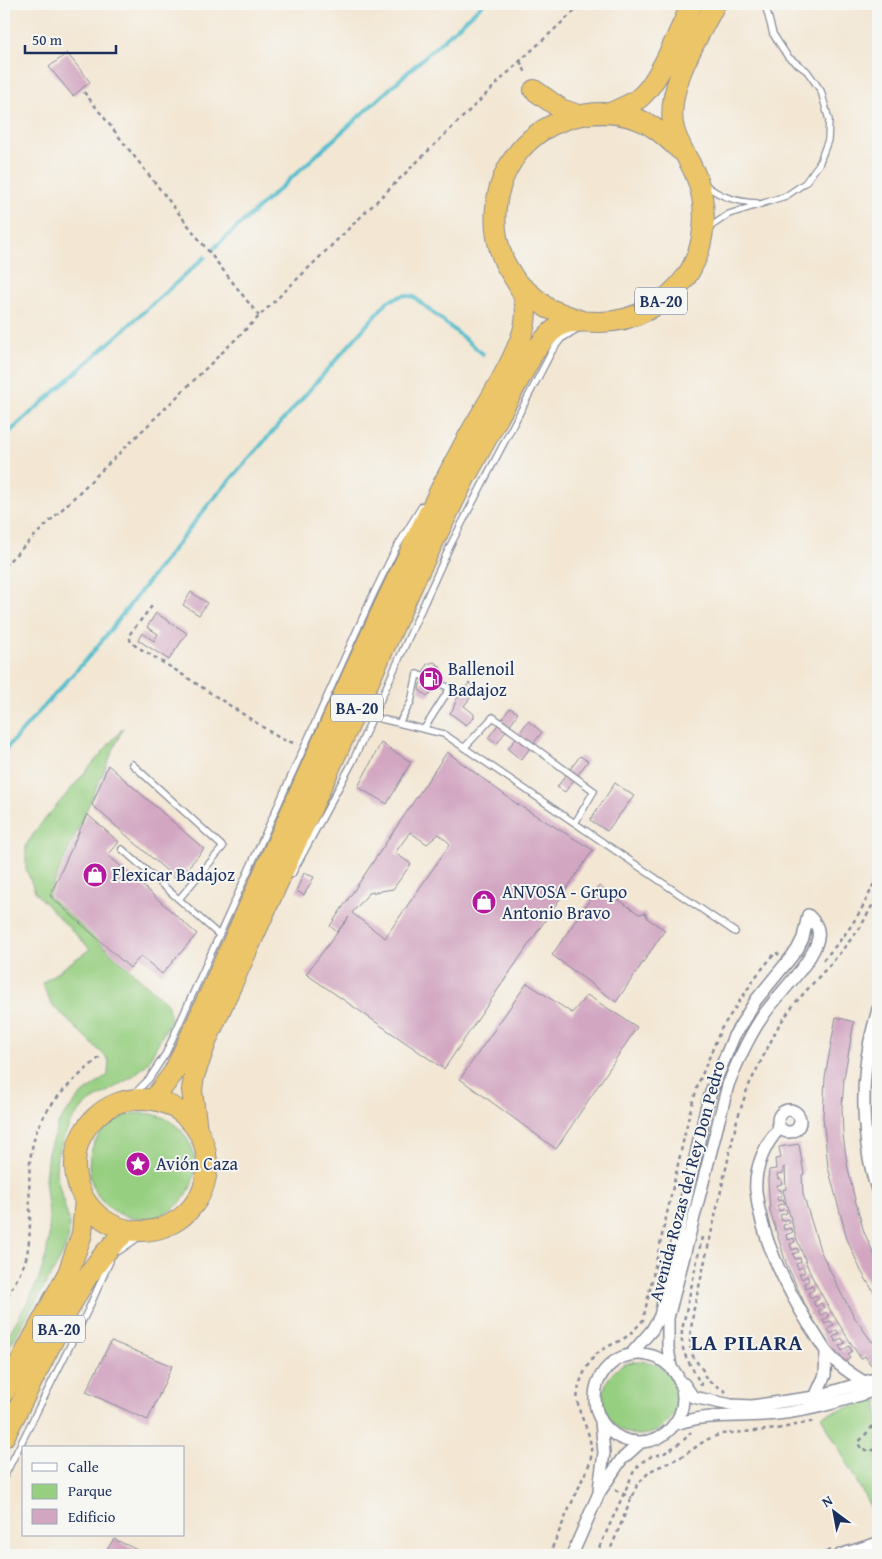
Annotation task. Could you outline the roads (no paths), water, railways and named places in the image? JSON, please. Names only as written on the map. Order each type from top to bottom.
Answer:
[{"type":"highway","name":"BA-20","points":[[610,113],[638,99],[649,88],[658,75],[692,4]]},
{"type":"highway","name":"BA-20","points":[[197,1130],[193,1103],[194,1076],[208,1037],[418,573],[464,480],[534,352],[548,334],[562,325],[582,321],[603,322],[628,318],[650,309],[670,295],[686,277],[697,256],[704,232],[704,205],[697,178],[683,154],[673,124],[673,103],[679,78],[715,4]]},
{"type":"highway","points":[[533,137],[537,123],[538,107],[534,90],[561,110],[578,115]]},
{"type":"highway","name":"BA-20","points":[[153,1100],[178,1064],[396,580],[462,449],[517,349],[525,323],[526,304],[520,285],[505,262],[496,236],[495,208],[501,182],[514,157],[533,137],[554,123],[578,115],[610,113],[638,120],[663,134],[683,154]]},
{"type":"highway","name":"BA-20","points":[[520,285],[547,308],[582,321]]},
{"type":"highway","name":"BA-20","points":[[128,1100],[153,1100],[170,1106],[186,1116],[197,1130],[204,1145],[207,1162],[206,1180],[200,1196],[190,1210],[177,1221],[163,1228],[148,1231],[128,1230],[103,1219],[96,1214],[85,1200],[77,1182],[75,1162],[79,1143],[88,1125],[100,1114],[113,1105],[128,1100]]},
{"type":"highway","name":"BA-20","points":[[4,1392],[68,1273],[82,1234],[85,1200]]},
{"type":"highway","name":"BA-20","points":[[4,1437],[68,1310],[94,1266],[115,1240],[128,1230]]},
{"type":"street","name":"Avenida Rozas del Rey Don Pedro","points":[[630,1354],[652,1330],[660,1316],[706,1109],[721,1065],[734,1036],[756,1000],[797,950],[803,938],[808,914],[817,924],[819,937],[815,947],[806,962],[763,1014],[738,1058],[728,1084],[668,1318],[668,1348],[674,1370]]},
{"type":"street","points":[[878,1009],[868,1048],[865,1089],[868,1153],[878,1193]]},
{"type":"street","points":[[780,1128],[772,1136],[765,1150],[759,1167],[756,1189],[769,1243],[790,1294],[826,1351],[845,1369],[864,1382]]},
{"type":"street","points":[[815,1397],[825,1375],[826,1351]]},
{"type":"street","points":[[878,1378],[815,1397],[752,1406],[731,1405],[693,1397],[674,1370],[654,1356],[639,1353],[630,1354],[610,1365],[600,1377],[595,1392],[595,1399],[598,1414],[612,1433],[634,1442],[641,1442],[661,1437],[676,1424],[691,1418],[797,1412],[834,1404],[878,1389]]},
{"type":"street","points":[[674,1370],[683,1388],[684,1403],[676,1424]]},
{"type":"street","points":[[598,1493],[604,1453],[602,1421]]},
{"type":"street","points":[[572,1555],[598,1493],[621,1460],[641,1442]]},
{"type":"street","points":[[840,1555],[878,1543]]},
{"type":"lane","points":[[704,232],[729,214],[786,196],[805,183],[819,164],[828,140],[829,120],[821,91],[807,71],[788,57],[773,34],[764,4]]},
{"type":"lane","points":[[697,178],[723,196],[740,202],[762,203]]},
{"type":"lane","points":[[287,884],[352,763],[450,546],[552,351],[561,339],[573,331],[590,323],[603,322]]},
{"type":"lane","points":[[431,493],[462,449]]},
{"type":"lane","points":[[128,1100],[149,1078],[166,1053],[395,550],[426,500]]},
{"type":"lane","points":[[399,723],[411,702],[417,674],[450,688],[424,729]]},
{"type":"lane","points":[[373,717],[444,734],[735,932]]},
{"type":"lane","points":[[464,748],[493,717],[594,791],[574,823]]},
{"type":"lane","points":[[132,764],[223,847],[179,899]]},
{"type":"lane","points":[[122,848],[219,935]]},
{"type":"lane","points":[[244,958],[277,900]]},
{"type":"lane","points":[[4,1477],[88,1310],[108,1263],[119,1250],[148,1231]]},
{"type":"lane","points":[[4,1384],[16,1367]]},
{"type":"waterway","points":[[213,249],[483,4]]},
{"type":"waterway","points":[[4,437],[205,257]]},
{"type":"waterway","points":[[4,751],[93,652],[208,505],[388,301],[404,295],[414,297],[483,354]]},
{"type":"place","name":"Ballenoil Badajoz","points":[[431,679]]},
{"type":"place","name":"Flexicar Badajoz","points":[[95,875]]},
{"type":"place","name":"ANVOSA - Grupo Antonio Bravo","points":[[484,902]]},
{"type":"place","name":"Avión Caza","points":[[138,1164]]},
{"type":"district","name":"LA PILARA","points":[[747,1342]]}]
